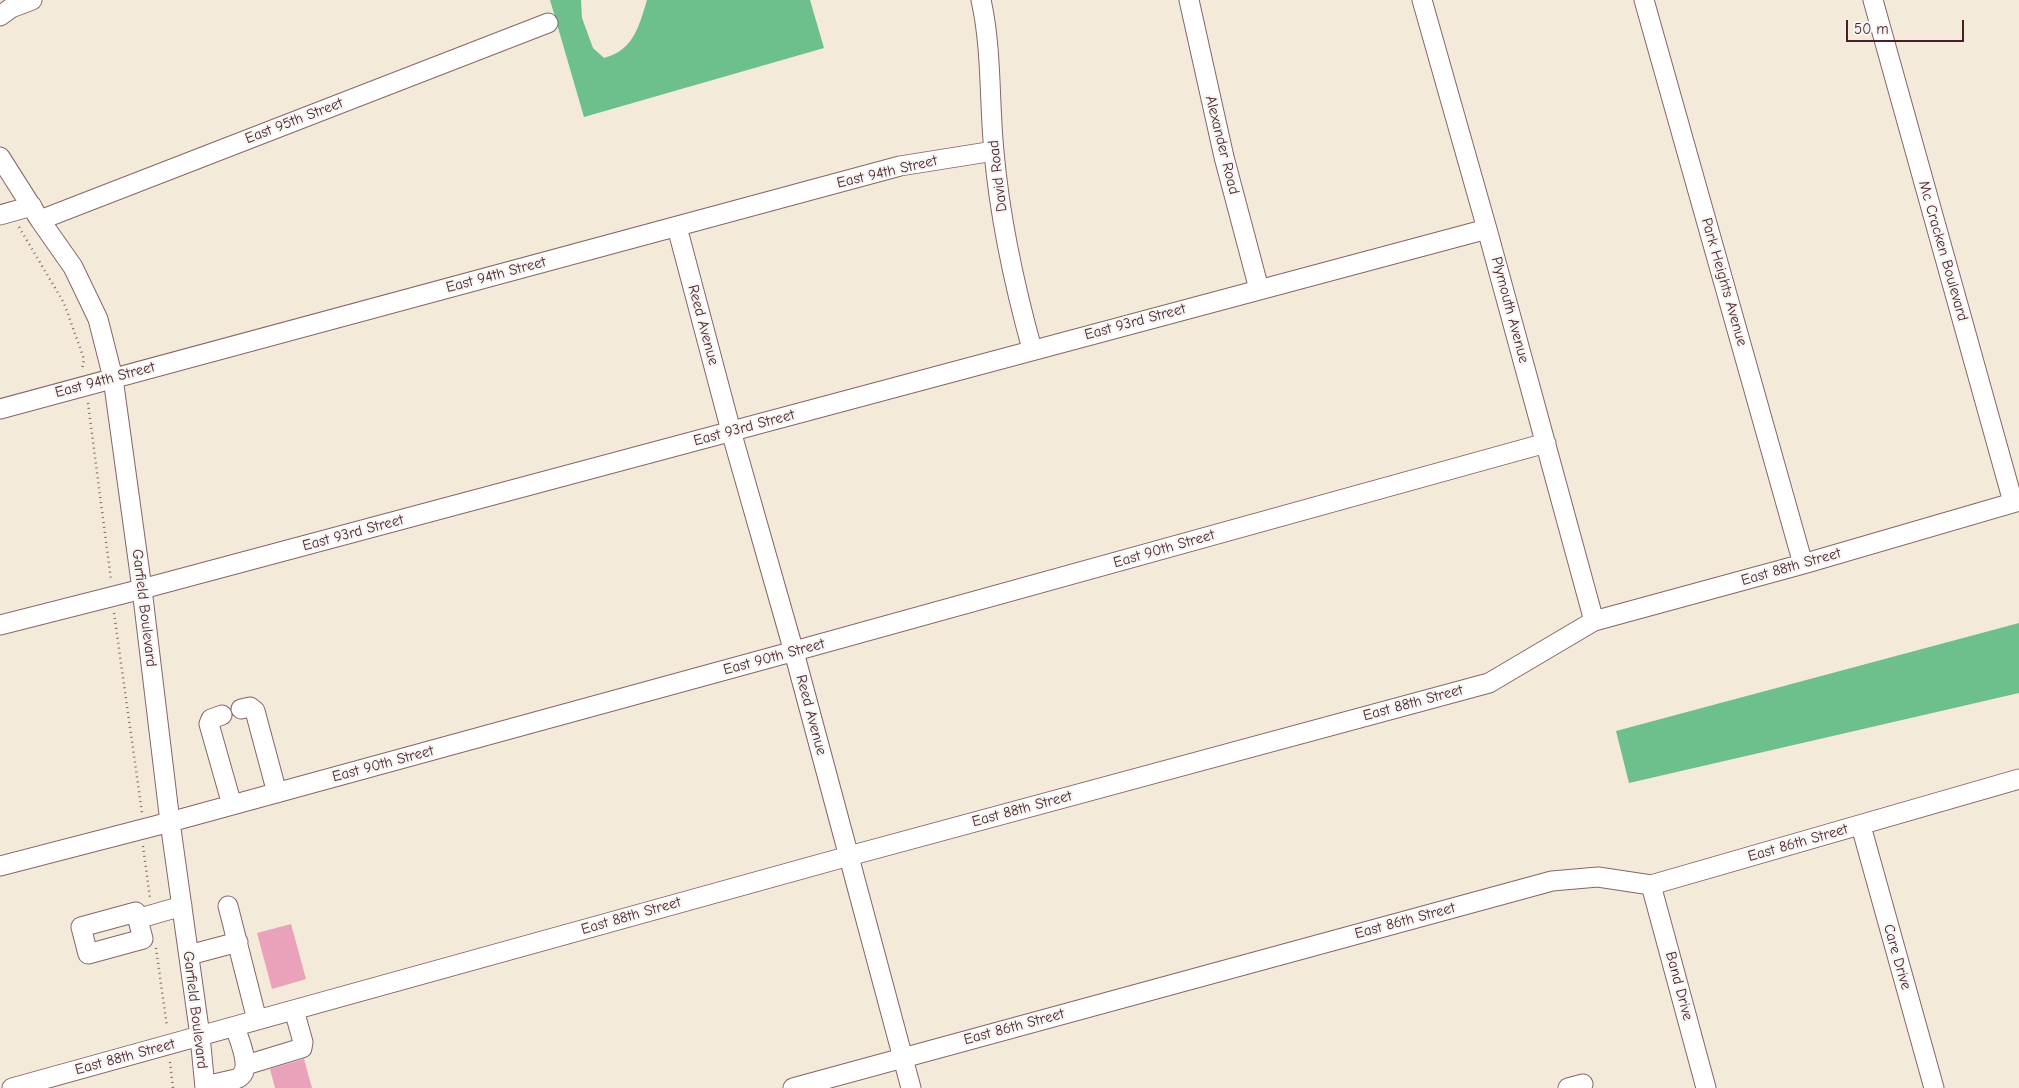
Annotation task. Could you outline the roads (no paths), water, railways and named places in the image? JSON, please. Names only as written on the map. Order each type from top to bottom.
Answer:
[{"type":"street","points":[[0,16],[11,8],[32,0]]},
{"type":"street","name":"David Road","points":[[981,0],[986,29],[994,151],[1009,256],[1032,349]]},
{"type":"street","name":"Alexander Road","points":[[1189,0],[1222,148],[1259,289]]},
{"type":"street","name":"Plymouth Avenue","points":[[1422,0],[1487,229],[1594,621]]},
{"type":"street","name":"Park Heights Avenue","points":[[1644,0],[1803,564]]},
{"type":"street","name":"Mc Cracken Boulevard","points":[[1873,0],[2016,501]]},
{"type":"street","name":"East 95th Street","points":[[5,214],[36,213],[548,23]]},
{"type":"street","name":"East 94th Street","points":[[0,409],[900,166],[994,151]]},
{"type":"street","name":"Garfield Boulevard","points":[[0,157],[73,267],[98,319],[114,378],[170,822],[200,1036],[205,1087]]},
{"type":"street","name":"Reed Avenue","points":[[677,227],[911,1088]]},
{"type":"street","name":"East 93rd Street","points":[[0,625],[732,432],[1032,349],[1487,229]]},
{"type":"street","name":"East 90th Street","points":[[0,866],[278,793],[794,652],[1546,443]]},
{"type":"street","name":"East 88th Street","points":[[12,1088],[849,856],[1489,683],[1594,621],[1803,564],[2016,501]]},
{"type":"street","points":[[240,709],[250,707],[255,711],[278,793]]},
{"type":"street","points":[[222,715],[211,719],[209,724],[232,805]]},
{"type":"street","name":"East 86th Street","points":[[793,1088],[1552,881],[1598,876],[1651,885],[2019,779]]},
{"type":"street","name":"Care Drive","points":[[1860,826],[1934,1088]]},
{"type":"street","name":"Band Drive","points":[[1651,885],[1706,1088]]},
{"type":"street","points":[[137,919],[182,906]]},
{"type":"street","points":[[228,906],[258,1020]]},
{"type":"street","points":[[189,955],[238,942]]},
{"type":"street","points":[[246,1065],[302,1048],[303,1042],[294,1010]]},
{"type":"street","points":[[205,1087],[240,1078],[246,1065],[235,1027]]}]
